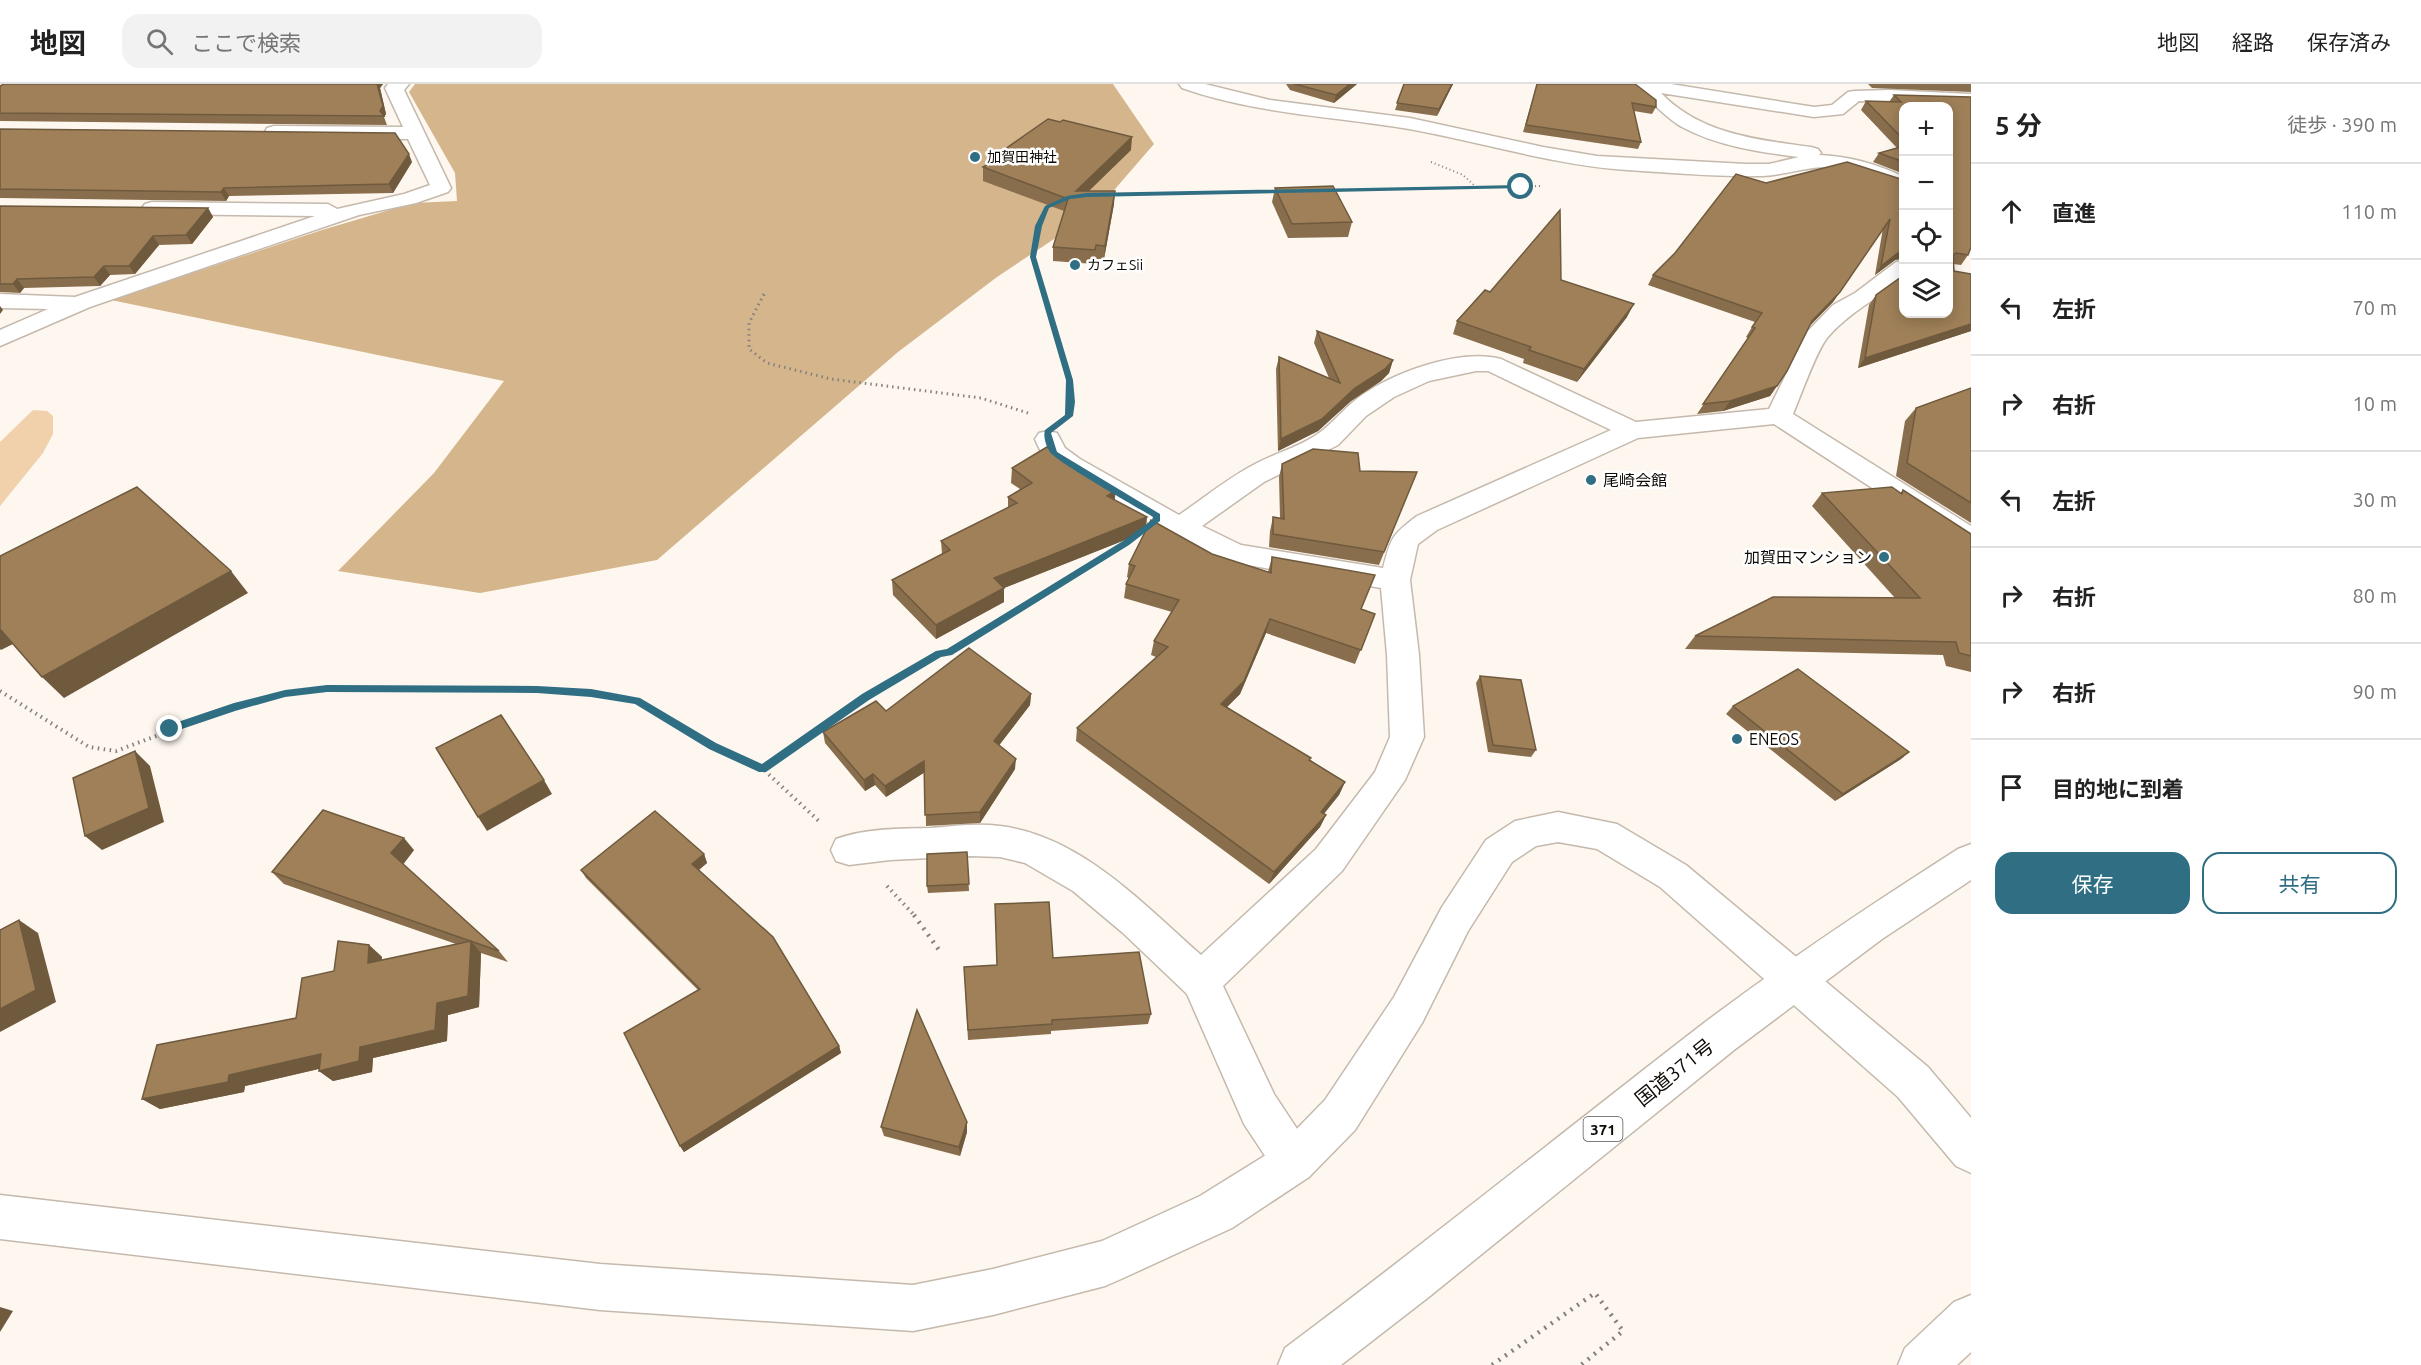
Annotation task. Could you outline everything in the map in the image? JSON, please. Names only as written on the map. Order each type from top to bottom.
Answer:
[{"type":"main road","points":[[0,339],[82,302],[354,210],[408,199],[441,188],[394,88],[400,84]]},
{"type":"main road","points":[[1188,84],[1244,102],[1269,107],[1408,124],[1506,146],[1587,160],[1766,170],[1804,162],[1828,161],[1854,164],[1899,183]]},
{"type":"main road","points":[[1641,84],[1673,114],[1705,130],[1741,142],[1778,149],[1854,156],[1871,165],[1879,173]]},
{"type":"main road","points":[[1641,84],[1814,112],[1837,111],[1854,96],[1889,94],[1971,99]]},
{"type":"main road","points":[[260,132],[414,133]]},
{"type":"main road","points":[[130,207],[354,210]]},
{"type":"main road","points":[[1779,416],[1815,337],[1841,310],[1863,298],[1899,271]]},
{"type":"main road","points":[[0,301],[82,302]]},
{"type":"main road","points":[[1168,522],[1267,468],[1296,458],[1326,441],[1343,429],[1356,412],[1377,396],[1457,365],[1476,362],[1492,364],[1633,430]]},
{"type":"main road","points":[[1201,981],[1329,860],[1388,780],[1407,737],[1403,655],[1395,580],[1406,540],[1427,523],[1633,430],[1779,416],[1971,539]]},
{"type":"main road","points":[[1054,431],[1054,453],[1168,522],[1235,554],[1395,580]]},
{"type":"main road","points":[[0,1217],[600,1287],[913,1308],[993,1292],[1105,1263],[1216,1212],[1294,1162],[1340,1115],[1408,1010],[1455,919],[1499,851],[1528,832],[1558,827],[1604,836],[1673,876],[1913,1082],[1971,1151]]},
{"type":"main road","points":[[849,850],[870,845],[982,841],[1010,843],[1035,850],[1056,860],[1120,905],[1201,981],[1259,1109],[1294,1162]]},
{"type":"main road","name":"国道371号","points":[[1302,1365],[1414,1280],[1793,980],[1971,860]]},
{"type":"main road","points":[[1922,1365],[1971,1319]]},
{"type":"path","points":[[1328,190],[1521,187]]},
{"type":"path","points":[[1109,195],[1285,191]]},
{"type":"path","points":[[765,293],[749,323],[749,349],[767,363],[831,379],[981,398],[1054,431],[1069,416],[1070,380],[1033,257],[1038,226],[1047,207],[1054,204]]},
{"type":"path","points":[[763,769],[866,697],[939,653],[949,653],[1126,543],[1156,521],[1168,522]]},
{"type":"path","points":[[0,691],[89,747],[116,751],[234,707],[285,694],[318,689],[537,690],[612,695],[637,700],[712,746],[763,769],[908,906],[939,950]]},
{"type":"path","points":[[1492,1365],[1595,1293],[1623,1331],[1581,1365]]},
{"type":"shaded area","points":[[415,84],[1113,84],[1154,144],[1096,211],[997,277],[898,352],[657,560],[480,593],[338,571],[434,473],[504,381],[111,300],[322,230],[413,203],[457,201],[455,173],[409,92]]},
{"type":"shaded area","points":[[33,410],[47,411],[53,416],[53,434],[43,453],[0,506],[0,442]]},
{"type":"building","points":[[4,84],[377,84],[383,106],[380,111],[384,116],[0,113],[0,86]]},
{"type":"building","points":[[1294,84],[1350,84],[1336,95]]},
{"type":"building","points":[[1404,84],[1452,84],[1439,109],[1397,103]]},
{"type":"building","points":[[1537,84],[1635,84],[1656,100],[1656,107],[1632,103],[1641,142],[1526,125]]},
{"type":"building","points":[[1894,95],[1971,97],[1971,247],[1968,255],[1956,253],[1953,255],[1953,102],[1901,102]]},
{"type":"building","points":[[1866,101],[1901,102],[1899,102],[1899,135]]},
{"type":"building","points":[[1048,119],[1060,122],[1063,120],[1132,137],[1076,191],[1115,191],[1105,246],[1096,245],[1095,250],[1053,247],[1068,199],[983,167],[991,163],[988,161]]},
{"type":"building","points":[[0,129],[395,133],[409,154],[389,184],[224,188],[221,192],[0,189]]},
{"type":"building","points":[[1899,147],[1899,160],[1879,153]]},
{"type":"building","points":[[1847,162],[1899,178],[1899,252],[1881,266],[1890,219],[1840,292],[1812,321],[1777,386],[1730,401],[1703,404],[1755,328],[1752,327],[1762,313],[1653,275],[1675,253],[1736,174],[1766,183]]},
{"type":"building","points":[[1333,186],[1352,222],[1292,224],[1275,188]]},
{"type":"building","points":[[0,206],[208,208],[186,235],[153,236],[129,266],[104,266],[94,277],[17,279],[13,284],[0,284]]},
{"type":"building","points":[[1560,210],[1561,280],[1634,304],[1584,369],[1529,350],[1531,347],[1457,321],[1485,290],[1490,292]]},
{"type":"building","points":[[1953,255],[1954,271],[1971,274],[1971,324],[1865,358],[1876,295],[1899,279],[1899,318],[1953,318]]},
{"type":"building","points":[[1317,331],[1393,360],[1385,369],[1355,388],[1322,419],[1281,439],[1279,357],[1340,383]]},
{"type":"building","points":[[1971,388],[1971,503],[1907,463],[1916,408]]},
{"type":"building","points":[[1047,447],[1116,490],[1107,496],[1147,517],[994,578],[1004,588],[936,625],[892,580],[950,550],[941,541],[1017,503],[1008,497],[1032,483],[1012,468]]},
{"type":"building","points":[[1313,449],[1358,453],[1360,471],[1417,472],[1384,552],[1273,534],[1273,517],[1284,519],[1282,464]]},
{"type":"building","points":[[137,487],[231,571],[42,677],[0,629],[0,556]]},
{"type":"building","points":[[1892,487],[1902,494],[1903,490],[1971,534],[1971,656],[1959,653],[1956,642],[1695,636],[1773,597],[1920,598],[1822,493]]},
{"type":"building","points":[[1151,520],[1212,554],[1271,573],[1272,557],[1375,575],[1361,609],[1375,614],[1361,650],[1270,619],[1244,681],[1221,704],[1311,758],[1309,760],[1345,782],[1321,812],[1326,815],[1274,872],[1077,728],[1168,647],[1154,641],[1179,600],[1126,584],[1135,566],[1129,564]]},
{"type":"building","points":[[969,648],[1031,694],[994,741],[1016,759],[980,812],[925,815],[924,761],[885,786],[873,774],[864,780],[823,732],[876,701],[886,711]]},
{"type":"building","points":[[1798,669],[1909,752],[1843,794],[1733,706]]},
{"type":"building","points":[[1480,676],[1521,680],[1536,750],[1493,745]]},
{"type":"building","points":[[501,715],[544,780],[478,817],[436,748]]},
{"type":"building","points":[[135,751],[149,808],[85,836],[73,778]]},
{"type":"building","points":[[323,810],[404,838],[391,853],[499,951],[272,872]]},
{"type":"building","points":[[655,811],[704,854],[692,864],[773,937],[839,1046],[680,1146],[624,1033],[700,989],[581,870]]},
{"type":"building","points":[[967,852],[969,884],[927,886],[927,854]]},
{"type":"building","points":[[1049,902],[1053,958],[1139,952],[1151,1014],[1052,1020],[1052,1024],[968,1030],[964,967],[997,965],[995,904]]},
{"type":"building","points":[[19,920],[36,990],[0,1009],[0,930]]},
{"type":"building","points":[[338,941],[369,945],[368,963],[471,941],[468,996],[437,1003],[435,1030],[360,1047],[359,1061],[319,1071],[321,1054],[229,1075],[228,1082],[142,1099],[157,1045],[296,1018],[302,978],[334,971]]},
{"type":"building","points":[[917,1010],[967,1122],[959,1147],[881,1127]]},
{"type":"place","name":"加賀田神社","points":[[975,157]]},
{"type":"place","name":"カフェSii","points":[[1075,265]]},
{"type":"place","name":"尾崎会館","points":[[1591,480]]},
{"type":"place","name":"加賀田マンション","points":[[1884,557]]},
{"type":"place","name":"ENEOS","points":[[1737,739]]},
{"type":"route","points":[[170,729],[234,707],[285,694],[327,688],[443,688],[591,693],[637,700],[712,746],[763,769],[866,697],[939,653],[949,653],[1126,543],[1156,521],[1157,516],[1127,496],[1054,453],[1048,439],[1047,432],[1069,416],[1071,402],[1070,380],[1033,257],[1038,226],[1047,207],[1069,197],[1087,195],[1521,187]]}]
